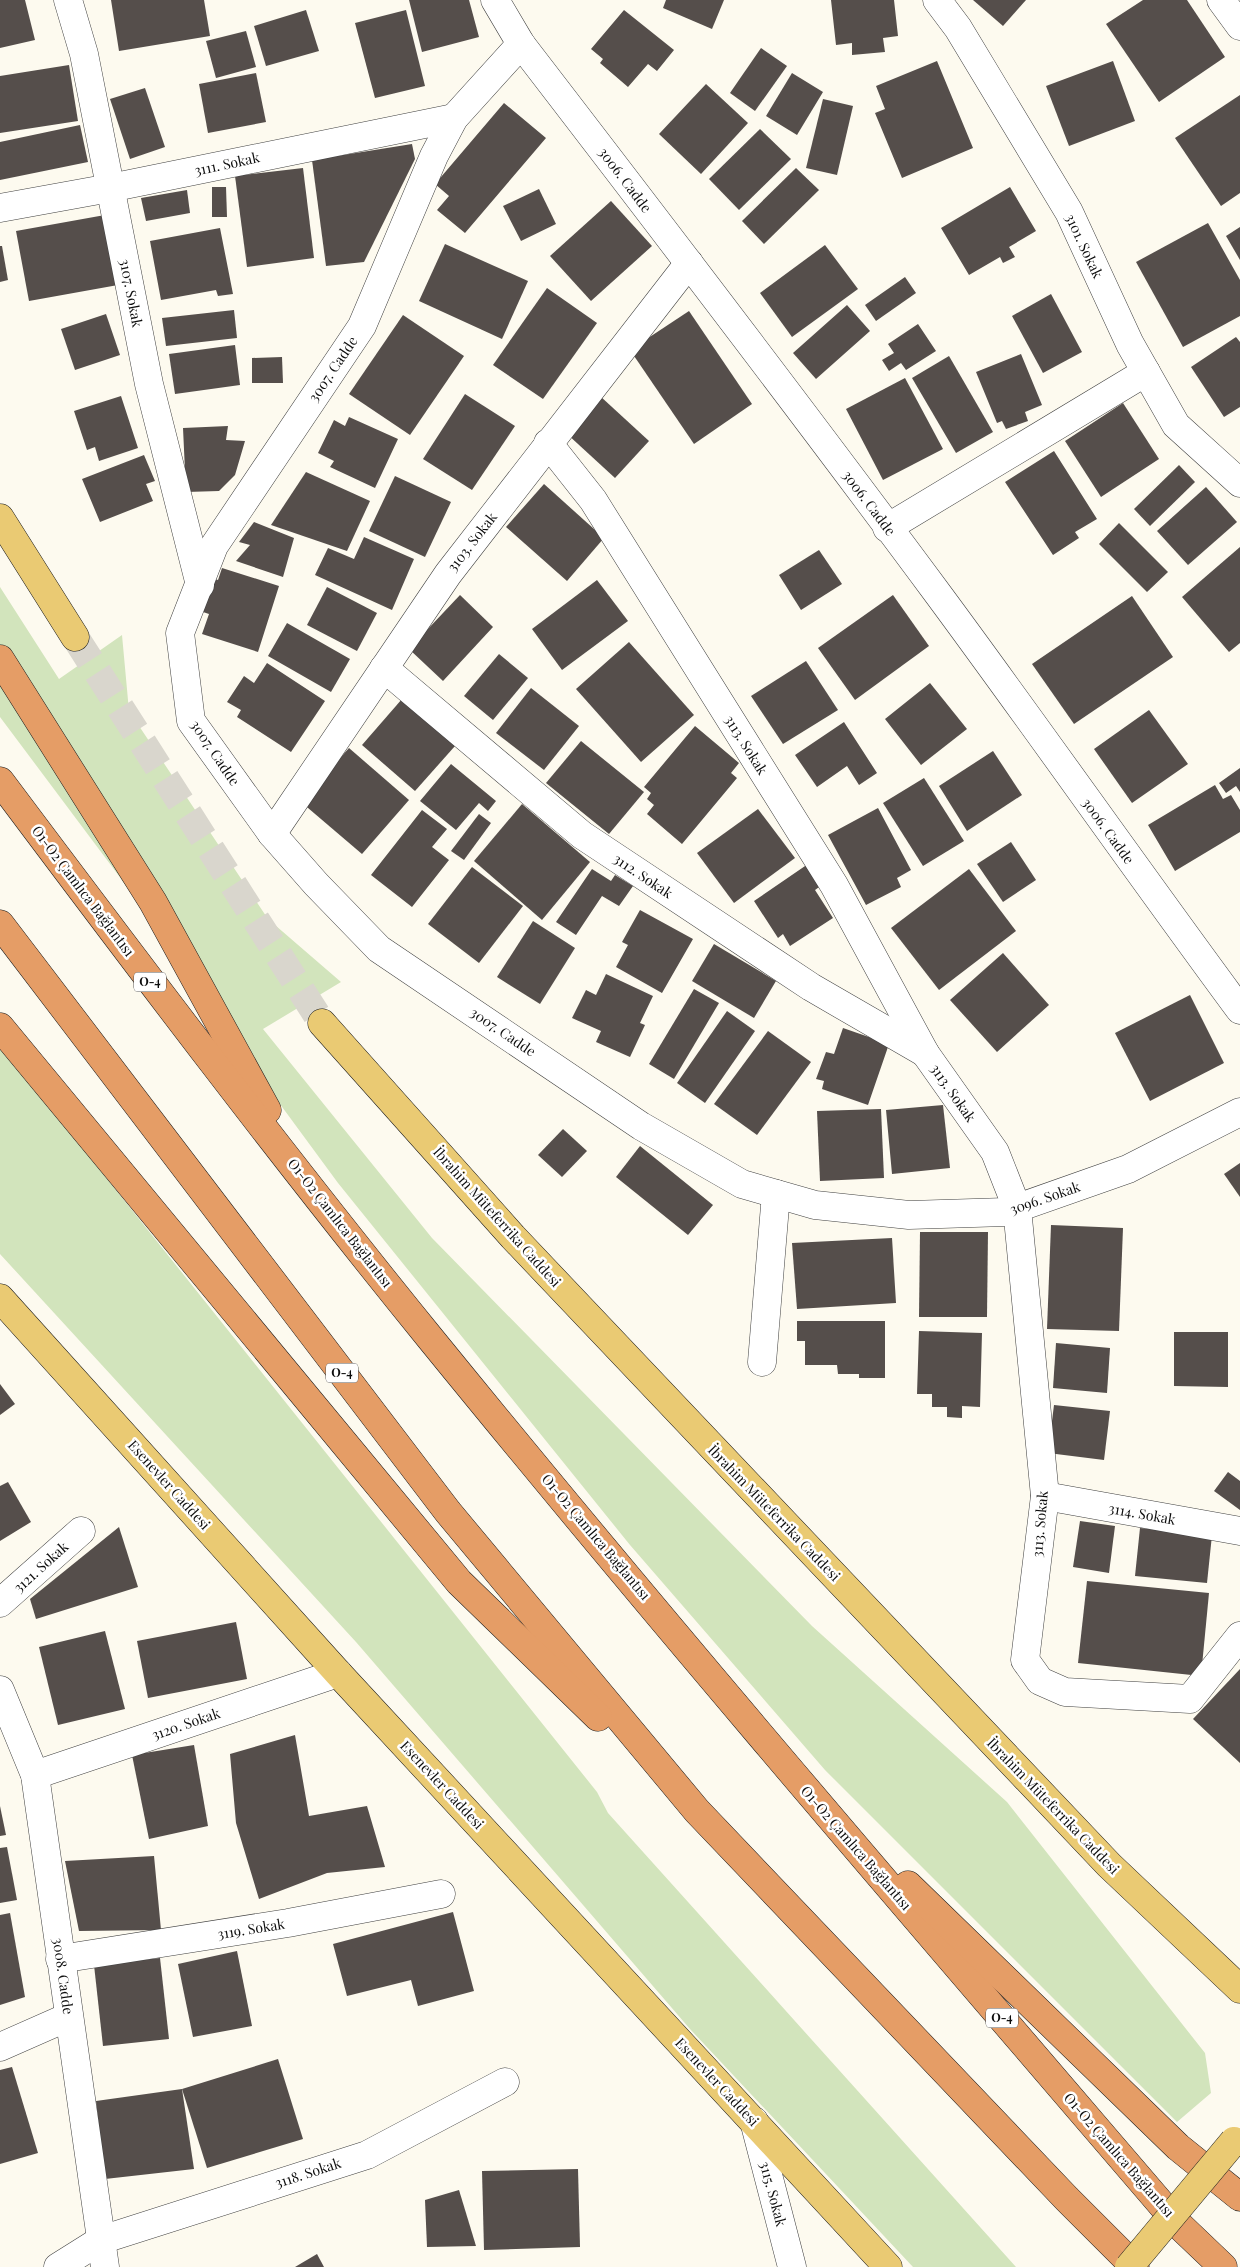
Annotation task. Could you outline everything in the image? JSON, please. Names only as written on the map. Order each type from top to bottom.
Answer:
[{"type":"highway","points":[[0,659],[153,902],[305,1180]]},
{"type":"highway","name":"O1-O2 Çamlıca Bağlantısı","points":[[0,781],[179,1020],[429,1337],[785,1765],[1180,2226],[1223,2267]]},
{"type":"highway","name":"O-4","points":[[0,924],[448,1512],[696,1811],[1067,2199],[1135,2267]]},
{"type":"highway","points":[[0,1027],[458,1582],[696,1811]]},
{"type":"highway","points":[[785,1765],[1178,2147],[1240,2197]]},
{"type":"highway","points":[[1067,2199],[1124,2267]]},
{"type":"main road","points":[[0,518],[75,637]]},
{"type":"main road","name":"İbrahim Müteferrika Caddesi","points":[[322,1023],[520,1244],[1096,1851],[1240,1989]]},
{"type":"main road","name":"Esenevler Caddesi","points":[[0,1298],[338,1673],[888,2267]]},
{"type":"main road","points":[[1129,2267],[1237,2137]]},
{"type":"street","name":"3107. Sokak","points":[[68,0],[84,54],[149,384],[200,585]]},
{"type":"street","name":"3006. Cadde","points":[[495,0],[521,44],[689,263],[887,528],[1240,1010]]},
{"type":"street","name":"3101. Sokak","points":[[937,0],[958,28],[1069,212],[1130,344],[1176,425],[1240,483]]},
{"type":"street","points":[[1221,0],[1240,26]]},
{"type":"street","name":"3007. Cadde","points":[[521,44],[454,118],[434,156],[362,326],[214,546],[180,633],[191,721],[272,834],[316,884],[379,949],[642,1126],[742,1184],[776,1194]]},
{"type":"street","name":"3111. Sokak","points":[[0,208],[110,188],[454,118]]},
{"type":"street","name":"3103. Sokak","points":[[272,834],[448,574],[689,263]]},
{"type":"street","points":[[887,528],[1146,372]]},
{"type":"street","name":"3113. Sokak","points":[[548,443],[593,500],[834,884],[925,1053],[995,1152],[1017,1208],[1045,1496],[1025,1660],[1040,1681],[1065,1692],[1190,1699],[1240,1636]]},
{"type":"street","name":"3112. Sokak","points":[[384,668],[582,835],[811,987],[925,1053]]},
{"type":"street","name":"3096. Sokak","points":[[776,1194],[815,1205],[909,1215],[1006,1212],[1128,1169],[1240,1112]]},
{"type":"street","points":[[762,1362],[776,1194]]},
{"type":"street","name":"3114. Sokak","points":[[1045,1496],[1240,1531]]},
{"type":"street","name":"3121. Sokak","points":[[0,1603],[81,1531]]},
{"type":"street","name":"3120. Sokak","points":[[35,1775],[338,1673]]},
{"type":"street","name":"3008. Cadde","points":[[0,1690],[9,1740],[35,1775],[105,2267]]},
{"type":"street","name":"3119. Sokak","points":[[60,1959],[288,1923],[441,1894]]},
{"type":"street","points":[[0,2047],[68,2017]]},
{"type":"street","name":"3118. Sokak","points":[[58,2267],[101,2240],[367,2154],[505,2082]]},
{"type":"street","name":"3115. Sokak","points":[[754,2121],[792,2267]]},
{"type":"green space","points":[[0,587],[59,679],[122,635],[129,711],[268,919],[341,982],[263,1029],[432,1238],[812,1626],[1007,1802],[1205,2053],[1211,2093],[1177,2122],[825,1770],[630,1545],[338,1183],[238,1047],[119,876],[0,717]]},
{"type":"green space","points":[[0,1045],[597,1792],[608,1813],[1016,2267],[913,2267],[690,2029],[356,1642],[0,1254]]},
{"type":"building","points":[[0,0],[25,0],[35,40],[0,48]]},
{"type":"building","points":[[111,0],[204,0],[210,36],[119,51]]},
{"type":"building","points":[[409,0],[469,0],[479,37],[422,52]]},
{"type":"building","points":[[666,0],[724,0],[712,29],[663,8]]},
{"type":"building","points":[[831,0],[894,0],[898,36],[883,38],[885,52],[852,55],[852,43],[836,45]]},
{"type":"building","points":[[973,0],[1026,0],[1003,26]]},
{"type":"building","points":[[1143,0],[1187,0],[1225,57],[1159,102],[1106,24]]},
{"type":"building","points":[[306,10],[319,51],[266,66],[254,26]]},
{"type":"building","points":[[406,10],[425,86],[375,98],[355,23]]},
{"type":"building","points":[[624,10],[674,50],[657,71],[648,64],[628,87],[600,63],[603,59],[591,49]]},
{"type":"building","points":[[246,31],[256,67],[216,78],[206,41]]},
{"type":"building","points":[[761,48],[787,66],[755,111],[730,93]]},
{"type":"building","points":[[937,61],[973,148],[902,178],[875,113],[885,109],[876,86]]},
{"type":"building","points":[[1113,61],[1135,121],[1069,146],[1046,86]]},
{"type":"building","points":[[69,65],[78,121],[0,133],[0,76]]},
{"type":"building","points":[[256,73],[266,122],[208,133],[199,84]]},
{"type":"building","points":[[792,73],[823,92],[797,135],[766,116]]},
{"type":"building","points":[[706,84],[748,123],[701,174],[659,134]]},
{"type":"building","points":[[145,88],[165,147],[130,159],[110,99]]},
{"type":"building","points":[[1240,95],[1240,193],[1221,206],[1175,138]]},
{"type":"building","points":[[823,99],[853,106],[837,175],[806,168]]},
{"type":"building","points":[[504,103],[546,138],[465,233],[437,210],[449,196],[435,184]]},
{"type":"building","points":[[80,125],[88,162],[0,180],[0,142]]},
{"type":"building","points":[[760,129],[791,159],[739,210],[709,179]]},
{"type":"building","points":[[412,144],[415,159],[364,262],[326,266],[312,160]]},
{"type":"building","points":[[303,168],[314,258],[247,267],[235,176]]},
{"type":"building","points":[[796,168],[819,190],[764,244],[742,221]]},
{"type":"building","points":[[212,187],[226,187],[227,217],[212,217]]},
{"type":"building","points":[[1010,187],[1036,231],[1009,247],[1015,257],[1003,263],[1000,257],[969,275],[941,228]]},
{"type":"building","points":[[539,189],[556,224],[521,241],[503,206]]},
{"type":"building","points":[[187,190],[190,213],[146,221],[141,198]]},
{"type":"building","points":[[611,201],[652,246],[591,301],[550,256]]},
{"type":"building","points":[[105,215],[118,285],[29,301],[16,231]]},
{"type":"building","points":[[1208,223],[1240,280],[1240,316],[1183,347],[1136,262]]},
{"type":"building","points":[[1240,227],[1240,260],[1226,236]]},
{"type":"building","points":[[220,228],[233,294],[218,296],[216,290],[161,300],[150,241]]},
{"type":"building","points":[[445,244],[528,281],[502,339],[419,301]]},
{"type":"building","points":[[825,245],[858,289],[792,337],[760,293]]},
{"type":"building","points":[[0,246],[2,246],[8,280],[0,282]]},
{"type":"building","points":[[905,277],[916,293],[876,321],[865,305]]},
{"type":"building","points":[[547,288],[597,323],[543,399],[493,365]]},
{"type":"building","points":[[1051,294],[1082,352],[1043,373],[1012,316]]},
{"type":"building","points":[[847,305],[870,331],[816,379],[793,353]]},
{"type":"building","points":[[234,310],[237,338],[166,346],[162,318]]},
{"type":"building","points":[[689,311],[752,404],[694,444],[630,350]]},
{"type":"building","points":[[106,314],[120,355],[75,370],[61,329]]},
{"type":"building","points":[[403,315],[464,356],[410,435],[349,394]]},
{"type":"building","points":[[918,324],[936,351],[906,370],[901,363],[889,371],[882,360],[894,353],[888,344]]},
{"type":"building","points":[[1236,337],[1240,342],[1240,407],[1224,417],[1191,367]]},
{"type":"building","points":[[235,345],[240,385],[175,394],[169,354]]},
{"type":"building","points":[[1021,354],[1042,405],[1025,412],[1028,421],[1006,429],[1002,421],[997,423],[976,372]]},
{"type":"building","points":[[949,356],[993,432],[956,453],[912,378]]},
{"type":"building","points":[[282,357],[283,383],[252,383],[252,358]]},
{"type":"building","points":[[905,378],[943,449],[883,480],[846,409]]},
{"type":"building","points":[[465,394],[515,426],[472,490],[423,459]]},
{"type":"building","points":[[121,396],[138,448],[99,461],[95,447],[87,450],[74,411]]},
{"type":"building","points":[[600,396],[649,441],[615,478],[566,433]]},
{"type":"building","points":[[1123,403],[1159,459],[1101,497],[1065,441]]},
{"type":"building","points":[[349,417],[398,439],[375,488],[330,467],[334,461],[318,453],[334,420],[345,426]]},
{"type":"building","points":[[228,426],[226,440],[245,441],[235,475],[219,491],[186,492],[183,428]]},
{"type":"building","points":[[1054,451],[1097,519],[1075,532],[1079,538],[1053,555],[1005,482]]},
{"type":"building","points":[[144,455],[155,481],[146,484],[153,501],[100,522],[82,479]]},
{"type":"building","points":[[1179,465],[1195,482],[1150,526],[1134,509]]},
{"type":"building","points":[[306,472],[370,501],[347,551],[271,525]]},
{"type":"building","points":[[395,476],[451,502],[425,557],[369,531]]},
{"type":"building","points":[[544,484],[604,538],[567,581],[506,527]]},
{"type":"building","points":[[1206,487],[1237,522],[1188,565],[1157,531]]},
{"type":"building","points":[[254,522],[294,538],[283,577],[236,561],[250,545],[239,542]]},
{"type":"building","points":[[1119,523],[1168,572],[1147,592],[1099,544]]},
{"type":"building","points":[[364,537],[414,559],[392,610],[315,575],[328,548],[354,559]]},
{"type":"building","points":[[1240,547],[1240,643],[1229,652],[1182,597]]},
{"type":"building","points":[[819,550],[842,584],[801,610],[779,575]]},
{"type":"building","points":[[222,568],[279,586],[258,652],[202,634],[209,614],[200,611],[211,578],[218,580]]},
{"type":"building","points":[[597,580],[628,621],[562,670],[532,629]]},
{"type":"building","points":[[327,587],[377,613],[357,651],[307,625]]},
{"type":"building","points":[[460,595],[493,627],[443,681],[409,649]]},
{"type":"building","points":[[893,595],[929,646],[855,700],[818,648]]},
{"type":"building","points":[[1132,596],[1173,657],[1074,724],[1032,664]]},
{"type":"building","points":[[287,623],[350,659],[331,692],[268,656]]},
{"type":"building","points":[[629,642],[694,715],[641,762],[576,689]]},
{"type":"building","points":[[499,654],[528,678],[493,720],[464,696]]},
{"type":"building","points":[[806,661],[838,710],[783,744],[751,696]]},
{"type":"building","points":[[267,663],[325,701],[291,752],[237,717],[241,710],[227,702],[244,676],[254,683]]},
{"type":"building","points":[[930,683],[967,729],[921,765],[885,719]]},
{"type":"building","points":[[531,688],[579,726],[544,770],[496,733]]},
{"type":"building","points":[[402,699],[455,746],[415,791],[362,745]]},
{"type":"building","points":[[1149,710],[1188,764],[1132,803],[1094,749]]},
{"type":"building","points":[[844,722],[877,773],[859,785],[847,766],[817,787],[795,755]]},
{"type":"building","points":[[695,726],[739,763],[731,773],[737,778],[682,844],[647,814],[654,805],[647,799],[651,793],[644,787]]},
{"type":"building","points":[[581,741],[644,792],[609,834],[546,783]]},
{"type":"building","points":[[349,748],[409,800],[362,854],[301,802]]},
{"type":"building","points":[[993,751],[1022,795],[967,831],[939,786]]},
{"type":"building","points":[[451,764],[496,801],[488,811],[479,803],[456,830],[420,801]]},
{"type":"building","points":[[1240,768],[1240,792],[1236,786],[1226,793],[1219,783]]},
{"type":"building","points":[[924,778],[964,841],[923,866],[883,803]]},
{"type":"building","points":[[1215,785],[1223,799],[1231,795],[1240,810],[1240,832],[1175,871],[1148,825]]},
{"type":"building","points":[[522,804],[590,862],[542,920],[474,861]]},
{"type":"building","points":[[878,808],[911,870],[897,878],[901,887],[866,905],[828,835]]},
{"type":"building","points":[[758,809],[795,858],[734,903],[697,853]]},
{"type":"building","points":[[422,810],[447,829],[432,847],[449,860],[412,907],[371,875]]},
{"type":"building","points":[[479,814],[491,823],[464,860],[451,851]]},
{"type":"building","points":[[1011,842],[1036,880],[1003,902],[977,864]]},
{"type":"building","points":[[808,864],[822,885],[815,890],[833,918],[790,946],[783,934],[778,938],[754,901]]},
{"type":"building","points":[[472,867],[523,906],[479,963],[428,924]]},
{"type":"building","points":[[592,869],[611,881],[615,875],[633,886],[619,906],[602,896],[576,935],[556,922]]},
{"type":"building","points":[[969,869],[1016,931],[939,990],[891,928]]},
{"type":"building","points":[[640,910],[693,939],[662,993],[616,967],[628,945],[622,942]]},
{"type":"building","points":[[533,921],[575,948],[540,1004],[497,977]]},
{"type":"building","points":[[714,944],[776,981],[754,1018],[692,981]]},
{"type":"building","points":[[1003,953],[1049,1005],[997,1052],[950,1000]]},
{"type":"building","points":[[606,974],[653,996],[640,1023],[645,1025],[630,1057],[596,1042],[601,1031],[572,1018],[586,990],[596,995]]},
{"type":"building","points":[[694,989],[719,1003],[674,1079],[649,1064]]},
{"type":"building","points":[[1190,995],[1224,1063],[1150,1101],[1115,1033]]},
{"type":"building","points":[[727,1011],[755,1031],[705,1103],[677,1083]]},
{"type":"building","points":[[843,1028],[889,1044],[868,1105],[822,1089],[824,1081],[816,1079],[826,1052],[834,1054]]},
{"type":"building","points":[[768,1031],[811,1062],[757,1135],[714,1104]]},
{"type":"building","points":[[943,1105],[950,1168],[892,1174],[886,1110]]},
{"type":"building","points":[[881,1109],[884,1178],[820,1181],[817,1111]]},
{"type":"building","points":[[563,1129],[587,1151],[562,1177],[538,1155]]},
{"type":"building","points":[[640,1146],[713,1205],[688,1235],[616,1177]]},
{"type":"building","points":[[1240,1163],[1240,1197],[1224,1174]]},
{"type":"building","points":[[1051,1225],[1123,1228],[1119,1331],[1047,1329]]},
{"type":"building","points":[[920,1232],[988,1232],[987,1317],[919,1317]]},
{"type":"building","points":[[892,1238],[896,1303],[797,1309],[792,1243]]},
{"type":"building","points":[[797,1321],[885,1321],[885,1378],[859,1378],[859,1374],[838,1374],[837,1365],[805,1365],[805,1341],[797,1341]]},
{"type":"building","points":[[919,1331],[982,1333],[980,1407],[962,1406],[962,1418],[947,1417],[947,1407],[932,1407],[932,1394],[917,1394]]},
{"type":"building","points":[[1174,1332],[1228,1332],[1228,1387],[1174,1386]]},
{"type":"building","points":[[1056,1343],[1110,1348],[1107,1393],[1053,1388]]},
{"type":"building","points":[[0,1384],[15,1404],[0,1415]]},
{"type":"building","points":[[1054,1405],[1110,1411],[1104,1460],[1048,1453]]},
{"type":"building","points":[[1228,1472],[1240,1481],[1240,1510],[1214,1491]]},
{"type":"building","points":[[8,1482],[31,1522],[0,1541],[0,1486]]},
{"type":"building","points":[[1080,1521],[1115,1526],[1109,1573],[1073,1567]]},
{"type":"building","points":[[119,1527],[138,1587],[36,1619],[30,1599]]},
{"type":"building","points":[[1140,1528],[1212,1535],[1207,1583],[1135,1576]]},
{"type":"building","points":[[1087,1581],[1209,1593],[1201,1676],[1078,1663]]},
{"type":"building","points":[[236,1622],[247,1679],[148,1698],[137,1641]]},
{"type":"building","points":[[105,1631],[125,1709],[58,1725],[39,1647]]},
{"type":"building","points":[[1240,1669],[1240,1763],[1193,1719]]},
{"type":"building","points":[[295,1735],[309,1816],[367,1806],[385,1867],[327,1873],[259,1899],[236,1823],[230,1754]]},
{"type":"building","points":[[194,1745],[208,1826],[149,1839],[132,1755]]},
{"type":"building","points":[[0,1806],[6,1835],[0,1836]]},
{"type":"building","points":[[7,1847],[17,1900],[0,1903],[0,1848]]},
{"type":"building","points":[[154,1856],[161,1930],[79,1931],[65,1861]]},
{"type":"building","points":[[453,1912],[474,1991],[418,2006],[411,1980],[347,1996],[333,1944]]},
{"type":"building","points":[[10,1913],[25,1997],[0,2005],[0,1915]]},
{"type":"building","points":[[237,1951],[252,2026],[193,2037],[178,1964]]},
{"type":"building","points":[[160,1958],[169,2039],[103,2046],[94,1965]]},
{"type":"building","points":[[278,2059],[303,2139],[207,2168],[182,2089]]},
{"type":"building","points":[[12,2067],[38,2153],[0,2164],[0,2070]]},
{"type":"building","points":[[182,2089],[194,2169],[105,2179],[96,2101]]},
{"type":"building","points":[[578,2169],[580,2247],[484,2250],[482,2171]]},
{"type":"building","points":[[459,2190],[476,2246],[427,2247],[425,2200]]},
{"type":"building","points":[[317,2254],[324,2267],[295,2267]]},
{"type":"tunnel","points":[[75,637],[322,1023]]}]
